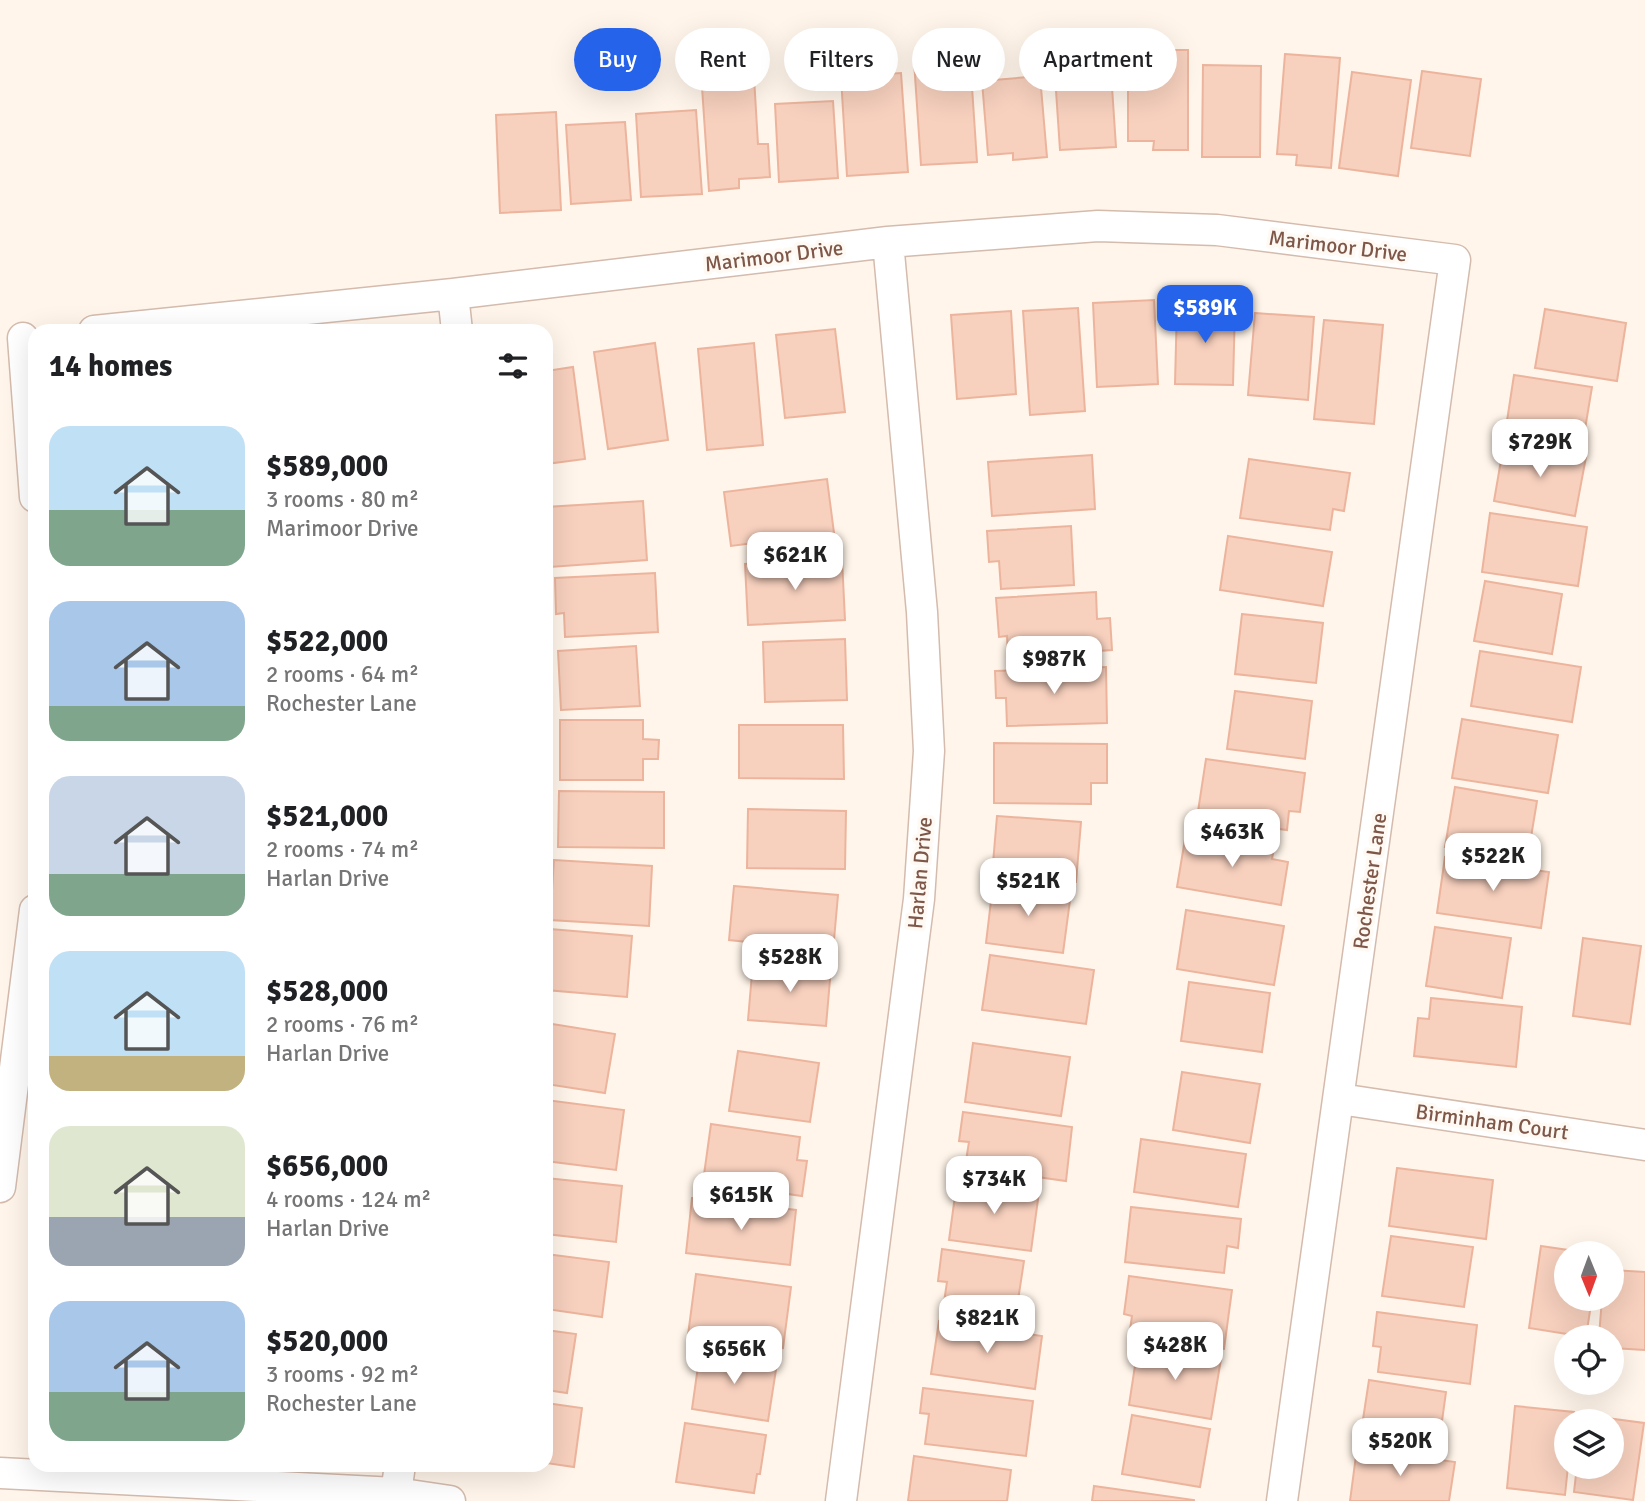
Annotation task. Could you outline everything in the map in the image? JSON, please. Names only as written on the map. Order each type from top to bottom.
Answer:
[{"type":"street","name":"Marimoor Drive","points":[[162,324],[453,294],[888,242],[1112,226],[1217,230],[1455,260]]},
{"type":"street","name":"Harlan Drive","points":[[841,1501],[919,899],[929,751],[922,612],[888,242]]},
{"type":"street","name":"Rochester Lane","points":[[1282,1501],[1455,260]]},
{"type":"street","points":[[453,294],[456,324]]},
{"type":"street","points":[[19,338],[28,427]]},
{"type":"street","points":[[0,1187],[28,965]]},
{"type":"street","name":"Birminham Court","points":[[1339,1099],[1645,1144]]},
{"type":"street","points":[[0,1473],[398,1479],[450,1501]]},
{"type":"building","points":[[1177,50],[1188,50],[1188,150],[1153,150],[1154,141],[1128,141],[1128,91],[1177,91]]},
{"type":"building","points":[[1285,54],[1340,58],[1331,168],[1296,165],[1297,155],[1277,154]]},
{"type":"building","points":[[1203,65],[1261,66],[1260,157],[1202,157]]},
{"type":"building","points":[[1422,71],[1481,79],[1470,156],[1411,148]]},
{"type":"building","points":[[1352,72],[1411,80],[1398,176],[1339,168]]},
{"type":"building","points":[[898,73],[901,73],[908,172],[847,176],[842,91],[898,91]]},
{"type":"building","points":[[1019,78],[1019,91],[1041,91],[1047,157],[1013,160],[1013,153],[988,155],[983,91],[1005,91],[1005,79]]},
{"type":"building","points":[[702,91],[755,91],[758,144],[768,144],[770,177],[739,179],[739,188],[709,191]]},
{"type":"building","points":[[916,91],[972,91],[977,162],[921,165]]},
{"type":"building","points":[[1056,91],[1112,91],[1116,147],[1060,150]]},
{"type":"building","points":[[833,101],[838,178],[779,182],[775,104]]},
{"type":"building","points":[[696,110],[702,194],[641,197],[636,114]]},
{"type":"building","points":[[556,112],[561,210],[500,213],[496,115]]},
{"type":"building","points":[[625,122],[631,200],[571,204],[566,125]]},
{"type":"building","points":[[1154,300],[1158,384],[1097,387],[1093,303]]},
{"type":"building","points":[[1177,305],[1235,307],[1233,385],[1175,384]]},
{"type":"building","points":[[1078,308],[1085,411],[1030,415],[1023,311]]},
{"type":"building","points":[[1545,309],[1626,323],[1617,381],[1535,368]]},
{"type":"building","points":[[1011,311],[1016,394],[957,399],[951,315]]},
{"type":"building","points":[[1255,313],[1314,317],[1308,400],[1248,395]]},
{"type":"building","points":[[1324,320],[1383,325],[1374,424],[1314,419]]},
{"type":"building","points":[[835,329],[845,412],[785,418],[776,335]]},
{"type":"building","points":[[655,343],[668,440],[608,449],[594,352]]},
{"type":"building","points":[[754,343],[763,445],[707,450],[698,349]]},
{"type":"building","points":[[573,367],[585,459],[553,463],[553,370]]},
{"type":"building","points":[[1514,375],[1592,387],[1582,447],[1505,434]]},
{"type":"building","points":[[1504,443],[1586,457],[1575,516],[1494,501]]},
{"type":"building","points":[[1092,455],[1095,509],[992,516],[988,462]]},
{"type":"building","points":[[1249,459],[1350,473],[1344,511],[1333,509],[1330,530],[1240,518]]},
{"type":"building","points":[[827,479],[834,533],[731,546],[724,492]]},
{"type":"building","points":[[643,501],[647,560],[553,567],[553,507]]},
{"type":"building","points":[[1490,513],[1587,527],[1578,586],[1482,572]]},
{"type":"building","points":[[1071,526],[1074,585],[1001,589],[999,561],[989,562],[987,531]]},
{"type":"building","points":[[1228,536],[1332,552],[1323,606],[1220,590]]},
{"type":"building","points":[[842,559],[845,620],[748,625],[745,564]]},
{"type":"building","points":[[655,573],[658,632],[565,637],[564,613],[556,614],[555,578]]},
{"type":"building","points":[[1485,581],[1562,594],[1552,654],[1474,641]]},
{"type":"building","points":[[1096,592],[1097,619],[1110,618],[1112,650],[1008,657],[1007,636],[999,637],[996,598]]},
{"type":"building","points":[[1242,614],[1323,623],[1316,683],[1235,674]]},
{"type":"building","points":[[845,639],[847,700],[765,702],[763,642]]},
{"type":"building","points":[[636,646],[640,706],[561,710],[558,651]]},
{"type":"building","points":[[1480,651],[1581,667],[1572,722],[1471,706]]},
{"type":"building","points":[[1106,667],[1107,723],[1007,726],[1006,698],[996,698],[995,671]]},
{"type":"building","points":[[1235,691],[1312,701],[1305,759],[1227,749]]},
{"type":"building","points":[[1462,719],[1558,735],[1548,793],[1452,778]]},
{"type":"building","points":[[560,720],[643,720],[643,739],[659,740],[658,759],[643,759],[643,780],[560,780]]},
{"type":"building","points":[[739,725],[843,725],[844,779],[739,778]]},
{"type":"building","points":[[994,743],[1107,744],[1107,783],[1091,783],[1091,804],[994,803]]},
{"type":"building","points":[[1206,759],[1305,773],[1300,812],[1289,811],[1287,830],[1197,818]]},
{"type":"building","points":[[1455,787],[1537,801],[1527,861],[1445,847]]},
{"type":"building","points":[[559,791],[664,792],[664,848],[558,847]]},
{"type":"building","points":[[748,809],[846,811],[845,869],[747,868]]},
{"type":"building","points":[[997,816],[1081,822],[1076,882],[992,875]]},
{"type":"building","points":[[1186,833],[1274,848],[1272,859],[1288,862],[1281,905],[1177,887]]},
{"type":"building","points":[[1445,857],[1549,872],[1541,928],[1437,913]]},
{"type":"building","points":[[554,860],[652,866],[649,926],[553,920]]},
{"type":"building","points":[[993,884],[1071,893],[1063,953],[986,943]]},
{"type":"building","points":[[734,886],[838,895],[833,951],[729,940]]},
{"type":"building","points":[[1186,910],[1284,926],[1274,985],[1177,969]]},
{"type":"building","points":[[1435,927],[1511,938],[1502,998],[1426,986]]},
{"type":"building","points":[[553,929],[632,936],[627,997],[553,991]]},
{"type":"building","points":[[1583,938],[1641,946],[1630,1024],[1573,1016]]},
{"type":"building","points":[[990,955],[1094,970],[1086,1024],[982,1010]]},
{"type":"building","points":[[753,962],[831,968],[826,1026],[748,1020]]},
{"type":"building","points":[[1189,982],[1270,993],[1262,1052],[1181,1041]]},
{"type":"building","points":[[1431,998],[1522,1007],[1516,1067],[1414,1056],[1418,1018],[1429,1019]]},
{"type":"building","points":[[553,1024],[615,1034],[605,1093],[553,1085]]},
{"type":"building","points":[[973,1043],[1070,1057],[1061,1116],[965,1102]]},
{"type":"building","points":[[738,1051],[819,1063],[810,1122],[729,1111]]},
{"type":"building","points":[[1182,1072],[1260,1084],[1250,1143],[1173,1130]]},
{"type":"building","points":[[553,1101],[624,1110],[616,1170],[553,1162]]},
{"type":"building","points":[[963,1112],[1072,1127],[1066,1181],[965,1167],[969,1142],[959,1141]]},
{"type":"building","points":[[711,1124],[800,1137],[797,1160],[807,1161],[802,1196],[703,1182]]},
{"type":"building","points":[[1141,1139],[1246,1154],[1238,1207],[1134,1192]]},
{"type":"building","points":[[1397,1168],[1493,1180],[1486,1239],[1389,1226]]},
{"type":"building","points":[[553,1179],[622,1186],[616,1242],[553,1235]]},
{"type":"building","points":[[957,1181],[1039,1192],[1031,1251],[949,1240]]},
{"type":"building","points":[[692,1198],[796,1210],[790,1265],[686,1253]]},
{"type":"building","points":[[1131,1207],[1241,1219],[1238,1248],[1227,1246],[1224,1273],[1125,1262]]},
{"type":"building","points":[[1391,1236],[1473,1247],[1464,1307],[1382,1296]]},
{"type":"building","points":[[1541,1246],[1554,1248],[1554,1311],[1590,1311],[1588,1325],[1554,1325],[1554,1332],[1529,1328]]},
{"type":"building","points":[[942,1249],[1024,1261],[1015,1320],[943,1309],[947,1282],[938,1281]]},
{"type":"building","points":[[553,1255],[609,1262],[602,1317],[553,1310]]},
{"type":"building","points":[[1624,1271],[1645,1272],[1645,1350],[1624,1349],[1624,1325],[1600,1325],[1601,1311],[1624,1311]]},
{"type":"building","points":[[696,1274],[791,1287],[783,1348],[688,1335]]},
{"type":"building","points":[[1129,1276],[1232,1290],[1224,1349],[1129,1337],[1132,1316],[1124,1314]]},
{"type":"building","points":[[1377,1312],[1477,1325],[1470,1384],[1378,1372],[1381,1347],[1373,1346]]},
{"type":"building","points":[[939,1321],[1042,1336],[1035,1389],[931,1374]]},
{"type":"building","points":[[553,1331],[576,1334],[567,1393],[553,1391]]},
{"type":"building","points":[[1138,1346],[1221,1359],[1211,1419],[1129,1405]]},
{"type":"building","points":[[700,1352],[777,1363],[768,1421],[692,1409]]},
{"type":"building","points":[[1369,1380],[1446,1392],[1438,1450],[1360,1439]]},
{"type":"building","points":[[923,1388],[1033,1401],[1026,1456],[925,1444],[929,1414],[920,1413]]},
{"type":"building","points":[[553,1404],[582,1408],[574,1467],[553,1464]]},
{"type":"building","points":[[1515,1406],[1554,1410],[1554,1479],[1567,1479],[1565,1495],[1507,1488]]},
{"type":"building","points":[[1132,1415],[1210,1429],[1200,1487],[1122,1474]]},
{"type":"building","points":[[1624,1420],[1644,1423],[1633,1500],[1574,1492],[1576,1479],[1624,1479]]},
{"type":"building","points":[[685,1423],[766,1435],[754,1493],[676,1482]]},
{"type":"building","points":[[1357,1448],[1455,1462],[1449,1501],[1350,1501]]},
{"type":"building","points":[[914,1456],[1011,1470],[1007,1501],[908,1501]]},
{"type":"building","points":[[1094,1486],[1194,1500],[1194,1501],[1092,1501]]}]
